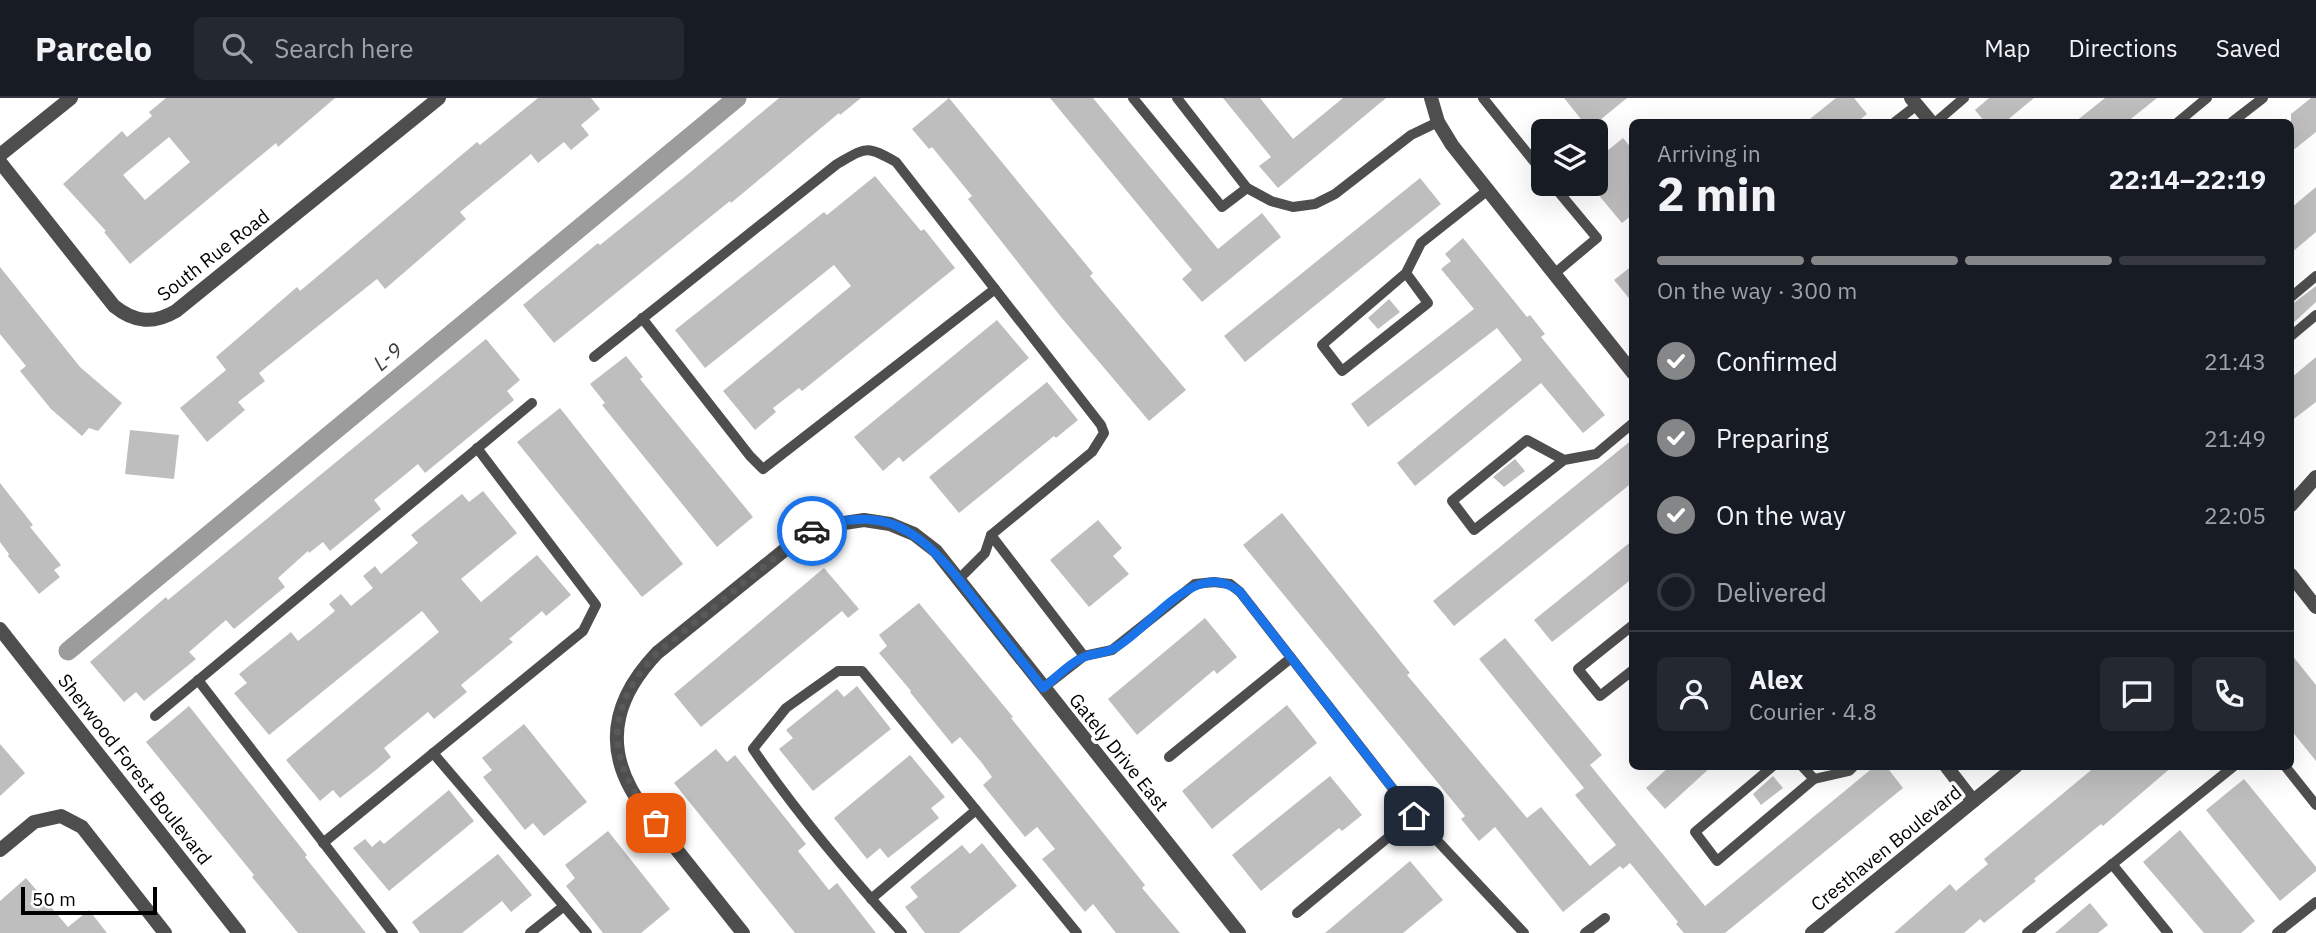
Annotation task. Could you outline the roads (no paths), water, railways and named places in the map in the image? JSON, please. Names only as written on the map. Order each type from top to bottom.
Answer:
[{"type":"street","points":[[0,155],[71,98]]},
{"type":"street","name":"South Rue Road","points":[[0,162],[114,306],[125,315],[152,321],[165,318],[176,311],[439,98]]},
{"type":"street","points":[[1430,98],[1438,122],[1452,145],[1629,368]]},
{"type":"street","points":[[1914,102],[1930,119]]},
{"type":"street","points":[[2294,502],[2316,477]]},
{"type":"street","name":"Gately Drive East","points":[[743,933],[632,791],[621,766],[618,740],[621,709],[639,673],[657,653],[792,544],[812,531],[837,522],[864,520],[890,524],[914,534],[936,551],[1239,933]]},
{"type":"street","points":[[2294,579],[2316,607]]},
{"type":"street","name":"Sherwood Forest Boulevard","points":[[0,629],[239,933]]},
{"type":"street","points":[[1949,770],[1973,802]]},
{"type":"street","name":"Cresthaven Boulevard","points":[[1812,933],[2011,770]]},
{"type":"street","points":[[0,850],[34,822],[61,816],[82,827],[165,933]]},
{"type":"lane","points":[[1133,98],[1222,207],[1247,188]]},
{"type":"lane","points":[[1177,98],[1247,188],[1271,201],[1293,207],[1315,204],[1335,194],[1411,135],[1438,122]]},
{"type":"lane","points":[[1483,98],[1531,157]]},
{"type":"lane","points":[[1937,119],[1964,98]]},
{"type":"lane","points":[[2182,119],[2207,98]]},
{"type":"lane","points":[[2236,119],[2263,98]]},
{"type":"lane","points":[[1898,119],[1914,102]]},
{"type":"lane","points":[[594,357],[837,164],[863,149],[876,151],[897,162],[1101,425],[1104,433],[1091,453],[991,534],[985,553],[959,579]]},
{"type":"lane","points":[[1406,273],[1428,303],[1342,371],[1322,345],[1406,273],[1421,243],[1488,190]]},
{"type":"lane","points":[[1554,274],[1597,238],[1562,196]]},
{"type":"lane","points":[[2294,294],[2316,276]]},
{"type":"lane","points":[[642,318],[763,469],[995,289]]},
{"type":"lane","points":[[2294,334],[2316,316]]},
{"type":"lane","points":[[155,716],[532,403]]},
{"type":"lane","points":[[1563,460],[1527,440],[1452,501],[1474,530],[1563,460],[1596,454],[1629,426]]},
{"type":"lane","points":[[323,843],[583,631],[596,605],[477,448]]},
{"type":"lane","points":[[991,534],[1084,656]]},
{"type":"lane","points":[[1043,688],[1084,656],[1112,650],[1195,584],[1230,584],[1240,592],[1414,816],[1524,933]]},
{"type":"lane","points":[[1629,628],[1578,669],[1600,696],[1629,673]]},
{"type":"lane","points":[[1169,757],[1291,659]]},
{"type":"lane","points":[[902,933],[871,899],[769,773],[753,749],[786,708],[838,671],[862,671],[1077,933]]},
{"type":"lane","points":[[198,680],[393,933]]},
{"type":"lane","points":[[433,753],[587,933]]},
{"type":"lane","points":[[1768,770],[1695,832],[1717,861],[1814,779],[1850,770]]},
{"type":"lane","points":[[1806,770],[1814,779]]},
{"type":"lane","points":[[2027,933],[2229,770]]},
{"type":"lane","points":[[2288,770],[2316,805]]},
{"type":"lane","points":[[871,899],[976,810]]},
{"type":"lane","points":[[1297,913],[1414,816]]},
{"type":"lane","points":[[2112,864],[2168,933]]},
{"type":"lane","points":[[2277,933],[2316,902]]},
{"type":"lane","points":[[530,933],[564,906]]},
{"type":"lane","points":[[1586,933],[1605,918]]},
{"type":"waterway","name":"L-9","points":[[68,651],[737,98]]}]
